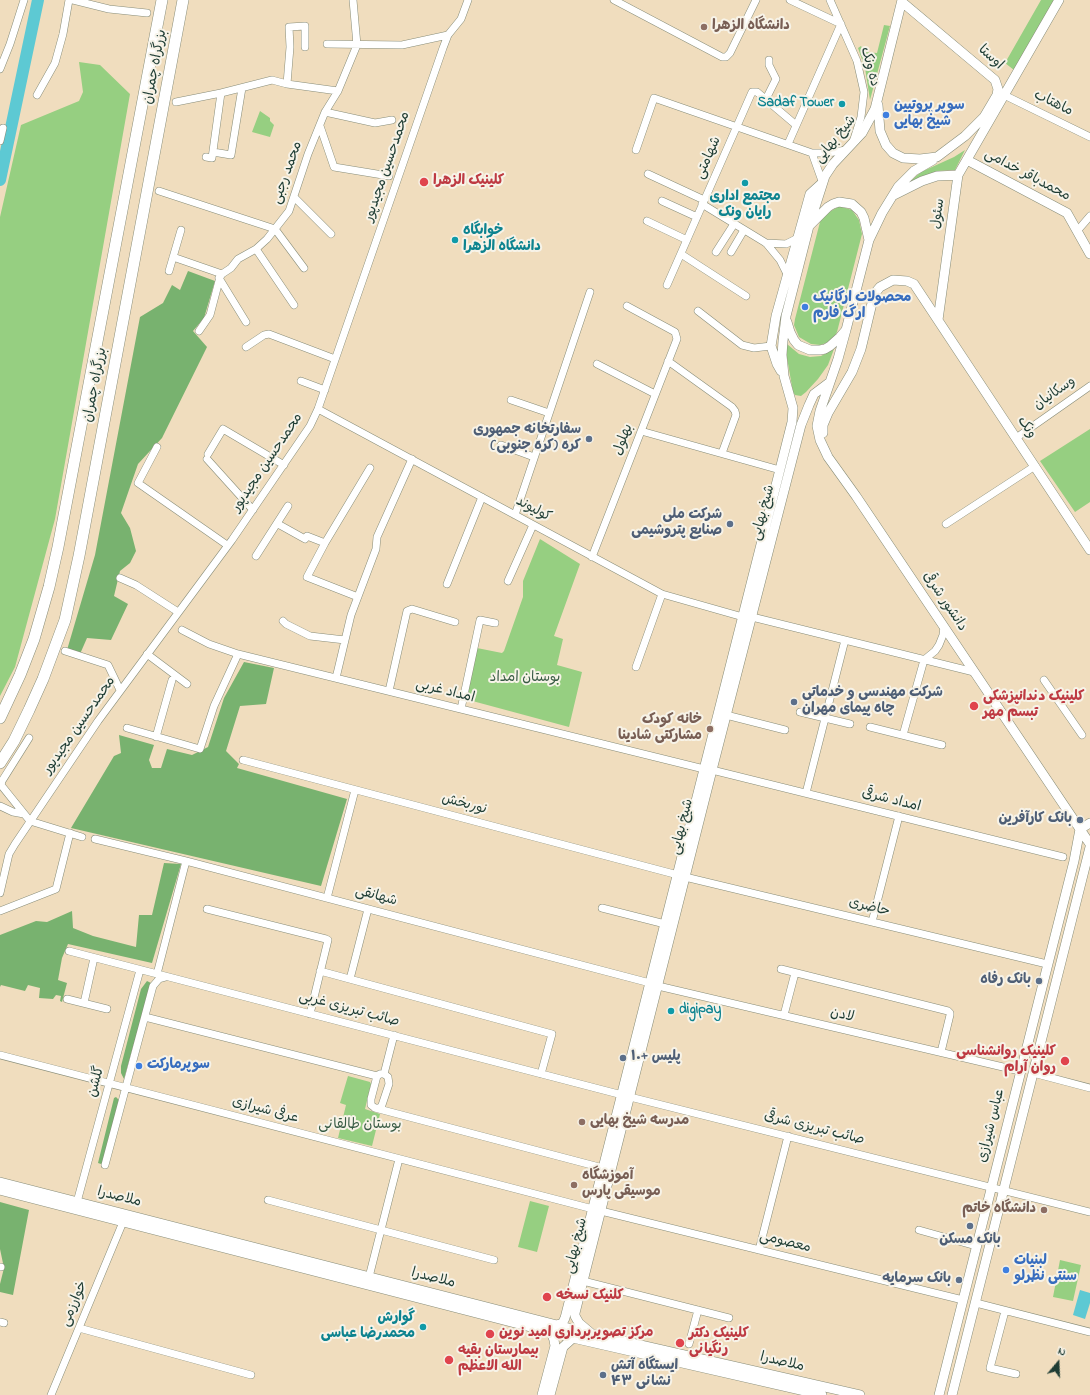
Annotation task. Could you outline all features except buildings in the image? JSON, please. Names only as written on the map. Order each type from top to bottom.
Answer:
[{"type":"highway","name":"بزرگراه چمران","points":[[0,718],[20,675],[34,639],[58,547],[162,0]]},
{"type":"highway","name":"بزرگراه چمران","points":[[0,764],[14,741],[43,679],[64,620],[80,548],[183,0]]},
{"type":"main road","name":"سئول","points":[[938,320],[958,175],[1059,0]]},
{"type":"main road","name":"شیخ بهایی","points":[[747,617],[793,415],[792,402],[784,376],[782,355],[786,316],[822,182],[833,164],[866,127],[875,109],[904,1]]},
{"type":"main road","name":"اوستا","points":[[904,1],[995,80],[997,86],[997,95],[984,117],[972,130],[937,157]]},
{"type":"main road","points":[[878,98],[880,131],[883,140],[890,149],[898,156],[907,159],[937,157]]},
{"type":"main road","name":"سئول","points":[[846,330],[869,240],[892,196],[908,176],[921,166],[963,145],[990,119]]},
{"type":"main road","name":"محمدباقر خدامی","points":[[965,162],[1071,220],[1087,243],[1086,247],[1090,254]]},
{"type":"main road","points":[[892,196],[932,177],[958,175]]},
{"type":"main road","points":[[784,376],[777,364],[771,346],[776,316],[796,239],[810,194],[822,182]]},
{"type":"main road","points":[[809,226],[824,210],[833,204],[839,202],[852,204],[861,212],[864,218],[869,240]]},
{"type":"main road","name":"ونک","points":[[856,496],[852,484],[832,455],[823,436],[823,425],[828,413],[852,372],[861,349],[872,299],[875,293],[886,283],[893,280],[900,280],[914,284],[1090,550]]},
{"type":"main road","points":[[786,316],[790,332],[794,340],[798,345],[810,350],[820,350],[830,346],[846,330]]},
{"type":"main road","points":[[830,382],[846,330]]},
{"type":"main road","name":"شیخ بهایی","points":[[565,1319],[587,1250],[747,617],[801,425],[814,394],[830,382]]},
{"type":"main road","name":"دانشور شرقی","points":[[830,382],[818,418],[817,426],[820,440],[828,457],[856,496],[1090,845]]},
{"type":"main road","name":"شیخ بهایی","points":[[708,769],[726,715],[735,664]]},
{"type":"main road","points":[[1080,830],[1090,823]]},
{"type":"main road","name":"عباس شیرازی","points":[[938,1395],[1074,861],[1080,830]]},
{"type":"main road","name":"عباس شیرازی","points":[[952,1395],[1033,1073],[1087,868],[1090,845]]},
{"type":"main road","name":"شیخ بهایی","points":[[654,984],[665,924],[681,876]]},
{"type":"main road","name":"شیخ بهایی","points":[[597,1210],[603,1168],[626,1096]]},
{"type":"main road","name":"ملاصدرا","points":[[0,1182],[369,1277],[553,1332],[570,1340],[822,1395]]},
{"type":"main road","name":"ملاصدرا","points":[[0,1190],[553,1332],[592,1334],[860,1395]]},
{"type":"main road","name":"شیخ بهایی","points":[[578,1322],[575,1312],[583,1281],[587,1250]]},
{"type":"main road","points":[[542,1395],[555,1346],[553,1332],[565,1319],[578,1322],[592,1334]]},
{"type":"main road","points":[[550,1395],[562,1347],[570,1340]]},
{"type":"street","points":[[1,64],[24,0]]},
{"type":"street","points":[[37,95],[54,63],[63,34],[69,0]]},
{"type":"street","points":[[73,0],[110,9],[147,13]]},
{"type":"street","name":"محمد رجبی","points":[[220,276],[231,268],[238,259],[256,249],[267,239],[289,211],[308,154],[325,112],[338,91],[357,45],[353,0]]},
{"type":"street","name":"محمدحسین مجیدپور","points":[[0,893],[9,854],[30,820],[120,690],[253,510],[310,426],[325,390],[448,35],[461,19],[468,0]]},
{"type":"street","points":[[614,0],[722,57],[726,57],[730,53],[756,0]]},
{"type":"street","points":[[788,144],[841,24],[790,0]]},
{"type":"street","name":"ده ونک","points":[[830,0],[857,61],[864,92],[861,117],[849,147]]},
{"type":"street","points":[[287,84],[290,47],[289,27],[305,26],[305,47]]},
{"type":"street","points":[[328,44],[402,45],[448,35]]},
{"type":"street","points":[[766,99],[776,79],[769,65],[769,60]]},
{"type":"street","points":[[176,102],[221,93],[272,80],[287,84],[338,91]]},
{"type":"street","points":[[213,152],[231,155],[242,88]]},
{"type":"street","name":"شهامتی","points":[[667,285],[752,92],[757,92],[796,125]]},
{"type":"street","points":[[206,157],[212,158],[221,93]]},
{"type":"street","name":"ماهتاب","points":[[1004,94],[1090,137]]},
{"type":"street","points":[[636,150],[654,98],[812,153],[828,153],[849,147]]},
{"type":"street","points":[[325,112],[375,123],[392,120]]},
{"type":"street","points":[[320,126],[334,167],[388,176]]},
{"type":"street","points":[[0,141],[3,128]]},
{"type":"street","points":[[812,153],[822,182]]},
{"type":"street","points":[[648,174],[703,202],[734,224],[766,243],[780,260],[787,274]]},
{"type":"street","points":[[159,191],[275,229],[304,268]]},
{"type":"street","points":[[294,197],[331,234]]},
{"type":"street","points":[[662,201],[696,217]]},
{"type":"street","points":[[1078,230],[1090,216]]},
{"type":"street","points":[[647,221],[686,240]]},
{"type":"street","points":[[716,252],[734,224]]},
{"type":"street","points":[[169,271],[181,230]]},
{"type":"street","points":[[731,252],[744,230]]},
{"type":"street","points":[[766,243],[786,244],[796,239]]},
{"type":"street","points":[[256,249],[294,305]]},
{"type":"street","points":[[681,254],[746,296]]},
{"type":"street","points":[[173,258],[220,276],[246,322]]},
{"type":"street","points":[[199,331],[210,315],[220,276]]},
{"type":"street","points":[[515,515],[590,292]]},
{"type":"street","name":"بهلول","points":[[592,557],[677,339],[675,332],[627,306]]},
{"type":"street","points":[[698,311],[742,345],[754,348],[771,346]]},
{"type":"street","points":[[246,347],[264,335],[269,334],[335,359]]},
{"type":"street","points":[[668,361],[732,407],[735,411],[736,415],[722,453]]},
{"type":"street","points":[[597,364],[656,394]]},
{"type":"street","points":[[302,381],[325,390]]},
{"type":"street","name":"وسکانیان","points":[[1016,438],[1090,386]]},
{"type":"street","points":[[511,400],[549,413]]},
{"type":"street","name":"کولیوند","points":[[318,409],[662,594],[747,617],[974,672]]},
{"type":"street","points":[[253,510],[207,457],[223,429],[284,464]]},
{"type":"street","points":[[641,430],[780,470]]},
{"type":"street","points":[[501,446],[534,457]]},
{"type":"street","points":[[157,447],[138,483],[228,545]]},
{"type":"street","points":[[336,678],[351,615],[376,549],[377,537],[412,459]]},
{"type":"street","points":[[946,524],[1035,466]]},
{"type":"street","points":[[358,597],[308,577],[325,543],[370,468]]},
{"type":"street","points":[[447,584],[482,497]]},
{"type":"street","points":[[256,556],[278,524],[288,506]]},
{"type":"street","points":[[278,524],[305,539],[307,536],[325,543]]},
{"type":"street","points":[[508,581],[533,525]]},
{"type":"street","points":[[120,578],[136,584],[178,612]]},
{"type":"street","points":[[636,667],[662,594]]},
{"type":"street","points":[[389,691],[407,611],[412,609],[455,622]]},
{"type":"street","points":[[460,709],[480,620],[496,624]]},
{"type":"street","points":[[283,621],[310,636],[345,640]]},
{"type":"street","points":[[903,735],[924,660],[935,651],[939,645],[944,627]]},
{"type":"street","name":"امداد غربی","points":[[182,630],[210,644],[238,654],[708,769]]},
{"type":"street","points":[[806,793],[845,640]]},
{"type":"street","points":[[65,651],[108,666],[120,690]]},
{"type":"street","points":[[147,654],[187,684]]},
{"type":"street","points":[[127,728],[200,749],[214,706],[238,654]]},
{"type":"street","points":[[156,737],[172,680]]},
{"type":"street","points":[[1044,680],[1082,735]]},
{"type":"street","points":[[800,712],[850,724]]},
{"type":"street","points":[[726,715],[785,730]]},
{"type":"street","points":[[870,727],[942,745]]},
{"type":"street","points":[[29,738],[1,785],[30,820],[82,837]]},
{"type":"street","name":"نوربخش","points":[[243,760],[681,876]]},
{"type":"street","name":"امداد شرقی","points":[[708,769],[1063,857]]},
{"type":"street","points":[[327,898],[355,790]]},
{"type":"street","points":[[0,806],[13,812],[24,814]]},
{"type":"street","points":[[872,922],[898,816]]},
{"type":"street","points":[[0,911],[56,889],[70,833]]},
{"type":"street","name":"شهانقی","points":[[95,839],[186,861],[654,984]]},
{"type":"street","points":[[157,974],[186,861]]},
{"type":"street","name":"حاضری","points":[[681,876],[1047,964]]},
{"type":"street","points":[[602,908],[665,924]]},
{"type":"street","points":[[207,909],[328,940],[310,1014]]},
{"type":"street","points":[[350,979],[368,909]]},
{"type":"street","name":"صائب تبریزی غربی","points":[[69,951],[626,1096]]},
{"type":"street","points":[[84,1003],[94,958]]},
{"type":"street","points":[[781,969],[950,1012],[942,1052]]},
{"type":"street","name":"گلشن","points":[[77,1202],[140,970]]},
{"type":"street","points":[[320,971],[552,1034],[542,1074]]},
{"type":"street","points":[[784,1015],[795,972]]},
{"type":"street","points":[[105,1165],[153,986],[159,979],[168,977]]},
{"type":"street","name":"لادن","points":[[654,984],[1020,1071]]},
{"type":"street","points":[[67,999],[107,1009]]},
{"type":"street","points":[[146,1016],[388,1077],[387,1092],[382,1106],[380,1108],[375,1108]]},
{"type":"street","points":[[394,1036],[370,1103],[375,1108],[603,1168]]},
{"type":"street","name":"عرفی شیرازی","points":[[0,1055],[597,1210]]},
{"type":"street","points":[[1033,1073],[1090,1088]]},
{"type":"street","name":"صائب تبریزی شرقی","points":[[626,1096],[991,1187]]},
{"type":"street","points":[[759,1250],[788,1136]]},
{"type":"street","points":[[369,1277],[399,1159]]},
{"type":"street","points":[[991,1187],[1090,1212]]},
{"type":"street","points":[[268,1200],[494,1260]]},
{"type":"street","name":"معصومی","points":[[597,1210],[963,1300]]},
{"type":"street","name":"خوارزمی","points":[[51,1395],[123,1222]]},
{"type":"street","points":[[919,1230],[976,1246]]},
{"type":"street","points":[[583,1281],[729,1318]]},
{"type":"street","points":[[976,1303],[1090,1332]]},
{"type":"street","points":[[689,1344],[698,1310]]},
{"type":"street","points":[[1005,1310],[990,1368],[1016,1374]]},
{"type":"street","points":[[79,1328],[251,1374]]},
{"type":"green space","points":[[1041,0],[1055,0],[1014,70],[1005,63]]},
{"type":"green space","points":[[884,25],[890,26],[870,100],[865,68],[858,48],[861,46],[864,52],[877,53]]},
{"type":"green space","points":[[79,62],[100,65],[130,94],[55,519],[15,667],[0,696],[0,217],[21,125],[79,101],[83,92]]},
{"type":"green space","points":[[260,111],[270,118],[270,121],[274,125],[270,137],[252,132]]},
{"type":"green space","points":[[965,150],[955,170],[937,171],[905,186],[921,172],[954,157]]},
{"type":"green space","points":[[838,207],[852,210],[859,220],[862,234],[837,332],[834,337],[826,343],[820,345],[811,344],[799,337],[794,325],[795,319],[820,222],[824,215]]},
{"type":"green space","points":[[188,271],[215,281],[204,318],[193,331],[207,347],[162,438],[138,464],[121,513],[130,528],[136,551],[130,563],[120,571],[114,596],[128,604],[111,640],[87,638],[80,654],[67,650],[95,555],[140,317],[163,303],[172,285],[180,290]]},
{"type":"green space","points":[[787,344],[799,354],[810,357],[821,356],[834,349],[828,365],[818,379],[801,396],[795,395],[793,392],[787,358]]},
{"type":"green space","points":[[1090,429],[1090,502],[1075,512],[1040,461]]},
{"type":"green space","name":"بوستان امداد","points":[[540,539],[580,564],[554,636],[563,639],[557,665],[582,672],[569,727],[465,699],[477,648],[502,653],[504,651],[523,597],[523,581]]},
{"type":"green space","points":[[244,662],[274,668],[266,704],[240,706],[226,751],[239,764],[237,768],[347,799],[321,886],[71,828],[114,756],[121,753],[119,735],[154,745],[149,760],[152,768],[161,768],[167,749],[192,755],[208,747],[224,698]]},
{"type":"green space","points":[[164,863],[181,864],[152,963],[68,944],[62,958],[58,980],[67,983],[62,1002],[60,1001],[61,996],[56,995],[53,999],[39,998],[40,988],[28,985],[25,991],[1,985],[0,987],[0,935],[36,921],[47,922],[72,911],[73,928],[93,936],[136,947],[139,915],[152,915]]},
{"type":"green space","points":[[147,981],[151,983],[124,1079],[121,1073],[121,1066],[141,989]]},
{"type":"green space","name":"بوستان طالقانی","points":[[348,1076],[370,1082],[371,1084],[365,1109],[380,1114],[372,1146],[338,1138],[346,1105],[340,1103]]},
{"type":"green space","points":[[116,1097],[119,1100],[103,1163],[101,1164],[98,1163],[114,1098]]},
{"type":"green space","points":[[530,1201],[549,1206],[537,1252],[518,1247]]},
{"type":"green space","points":[[0,1202],[29,1210],[13,1295],[0,1292],[0,1284],[4,1268],[0,1249]]},
{"type":"green space","points":[[1060,1260],[1081,1265],[1073,1301],[1053,1297]]},
{"type":"water","points":[[1080,1290],[1090,1293],[1090,1303],[1085,1319],[1073,1315]]},
{"type":"waterway","points":[[0,180],[38,0]]},
{"type":"place","name":"دانشگاه الزهرا","points":[[704,27]]},
{"type":"place","name":"Sadaf Tower","points":[[842,104]]},
{"type":"place","name":"سوپر پروتیین شیخ بهایی","points":[[886,115]]},
{"type":"place","name":"کلینیک الزهرا","points":[[424,182]]},
{"type":"place","name":"مجتمع اداری رایان ونک","points":[[745,183]]},
{"type":"place","name":"خوابگاه دانشگاه الزهرا","points":[[455,240]]},
{"type":"place","name":"محصولات ارگانیک ارگ فارم","points":[[805,307]]},
{"type":"place","name":"سفارتخانه جمهوری کره (کره جنوبی)","points":[[589,439]]},
{"type":"place","name":"شرکت ملی صنایع پتروشیمی","points":[[730,524]]},
{"type":"place","name":"شرکت مهندسی و خدماتی چاه پیمای مهران","points":[[794,702]]},
{"type":"place","name":"کلینیک دندانپزشکی تبسم مهر","points":[[974,706]]},
{"type":"place","name":"خانه کودک مشارکتی شادینا","points":[[710,729]]},
{"type":"place","name":"بانک کارآفرین","points":[[1080,820]]},
{"type":"place","name":"بانک رفاه","points":[[1039,981]]},
{"type":"place","name":"digipay","points":[[671,1011]]},
{"type":"place","name":"پلیس +۱۰","points":[[623,1058]]},
{"type":"place","name":"کلینیک روانشناسی روان آرام","points":[[1065,1061]]},
{"type":"place","name":"سوپرمارکت","points":[[139,1066]]},
{"type":"place","name":"مدرسه شیخ بهایی","points":[[582,1122]]},
{"type":"place","name":"آموزشگاه موسیقی پارس","points":[[574,1185]]},
{"type":"place","name":"دانشگاه خاتم","points":[[1044,1210]]},
{"type":"place","name":"بانک مسکن","points":[[970,1226]]},
{"type":"place","name":"لبنیات سنتی نظرلو","points":[[1006,1270]]},
{"type":"place","name":"بانک سرمایه","points":[[959,1280]]},
{"type":"place","name":"کلنیک نسخه","points":[[547,1297]]},
{"type":"place","name":"گوارش محمدرضا عباسی","points":[[423,1327]]},
{"type":"place","name":"مرکز تصویربرداری امید نوین","points":[[490,1334]]},
{"type":"place","name":"کلینیک دکتر رنگیانی","points":[[680,1343]]},
{"type":"place","name":"بیمارستان بقیه الله الاعظم","points":[[449,1360]]},
{"type":"place","name":"ایستگاه آتش نشانی ۴۳","points":[[603,1375]]}]
